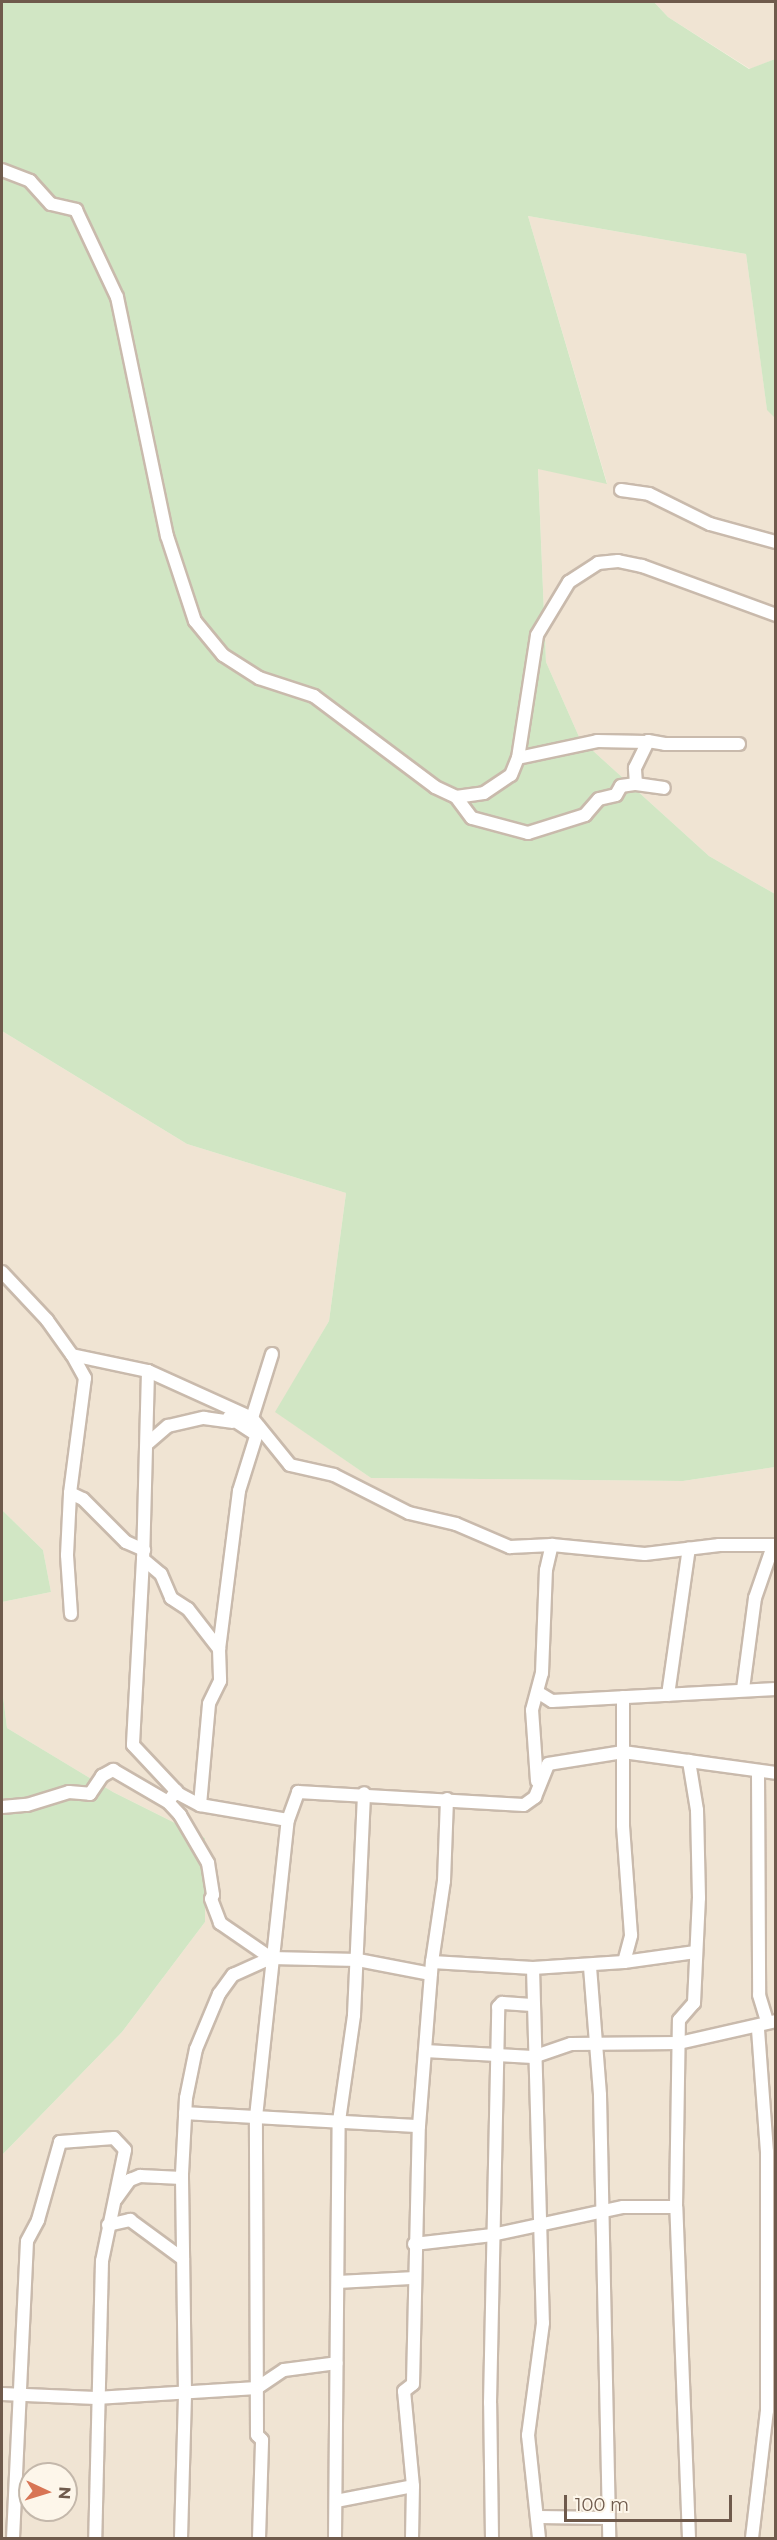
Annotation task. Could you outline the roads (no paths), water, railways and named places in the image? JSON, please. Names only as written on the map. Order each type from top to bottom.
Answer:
[{"type":"street","points":[[2,170],[30,181],[51,204],[76,210],[117,297],[167,536],[195,621],[223,655],[259,678],[314,696],[411,771],[456,797],[472,818],[528,833],[585,815],[599,799],[616,795],[621,786],[636,784],[664,788]]},
{"type":"street","points":[[621,490],[649,494],[710,524],[776,542]]},
{"type":"street","points":[[456,797],[484,793],[498,786],[511,775],[518,758],[537,635],[569,582],[598,563],[618,561],[642,566],[776,615]]},
{"type":"street","points":[[518,758],[597,741],[739,744]]},
{"type":"street","points":[[636,784],[635,768],[647,742]]},
{"type":"street","points":[[2,1272],[47,1320],[85,1378],[70,1493],[67,1555],[71,1614]]},
{"type":"street","points":[[200,1805],[209,1704],[220,1681],[219,1648],[239,1491],[272,1354]]},
{"type":"street","points":[[72,1356],[148,1371],[220,1403],[256,1427],[290,1465],[334,1475],[409,1513],[456,1524],[510,1547],[552,1545],[645,1554],[677,1553],[689,1548],[774,1546],[755,1598],[743,1689]]},
{"type":"street","points":[[148,1371],[144,1555],[133,1745],[176,1791],[200,1805],[288,1820]]},
{"type":"street","points":[[220,1403],[232,1422]]},
{"type":"street","points":[[147,1444],[168,1426],[204,1418],[256,1427]]},
{"type":"street","points":[[70,1493],[83,1499],[126,1542],[144,1555],[161,1574],[171,1598],[188,1609],[219,1648]]},
{"type":"street","points":[[538,1786],[532,1710],[539,1693],[546,1570],[552,1545]]},
{"type":"street","points":[[668,1695],[689,1548]]},
{"type":"street","points":[[539,1693],[552,1701],[776,1689]]},
{"type":"street","points":[[623,1697],[623,1825],[631,1935],[624,1962]]},
{"type":"street","points":[[259,2538],[262,2440],[257,2435],[256,2117],[271,1958],[288,1820],[298,1792],[364,1793],[524,1805],[535,1797],[548,1764],[623,1752],[758,1773],[776,1773]]},
{"type":"street","points":[[689,1761],[697,1810],[694,2003],[680,2017],[676,2206],[689,2538]]},
{"type":"street","points":[[2,1807],[27,1805],[69,1792],[90,1794],[102,1776],[112,1770],[168,1802],[180,1815],[208,1863],[211,1899],[219,1923],[271,1958]]},
{"type":"street","points":[[752,2538],[771,2408],[767,2024],[759,1995],[758,1773]]},
{"type":"street","points":[[168,1802],[176,1791]]},
{"type":"street","points":[[335,2538],[339,2121],[358,1960],[364,1793]]},
{"type":"street","points":[[412,2538],[412,2486],[404,2391],[414,2384],[414,2244],[419,2126],[431,1968],[444,1881],[447,1799]]},
{"type":"street","points":[[181,2538],[185,2393],[182,2178],[185,2114],[196,2049],[225,1981],[248,1965],[271,1958],[358,1960],[431,1968],[533,1968],[590,1967],[695,1952]]},
{"type":"street","points":[[590,1967],[600,2095],[600,2214],[609,2538]]},
{"type":"street","points":[[533,1968],[533,2057],[543,2323],[528,2414],[539,2517],[539,2538]]},
{"type":"street","points":[[492,2538],[492,2235],[498,2004],[533,2005]]},
{"type":"street","points":[[425,2051],[533,2057],[559,2046],[596,2042],[679,2043],[767,2024]]},
{"type":"street","points":[[185,2114],[419,2126]]},
{"type":"street","points":[[13,2538],[27,2241],[38,2220],[60,2142],[120,2141],[125,2150],[102,2261],[96,2398],[95,2538]]},
{"type":"street","points":[[116,2199],[130,2180],[140,2176],[182,2178]]},
{"type":"street","points":[[414,2244],[492,2235],[541,2222],[600,2214],[623,2207],[676,2206]]},
{"type":"street","points":[[108,2225],[130,2220],[183,2259]]},
{"type":"street","points":[[339,2282],[414,2278]]},
{"type":"street","points":[[2,2394],[96,2398],[257,2388],[284,2370],[337,2363]]},
{"type":"street","points":[[336,2501],[412,2486]]},
{"type":"street","points":[[539,2517],[608,2518]]}]
